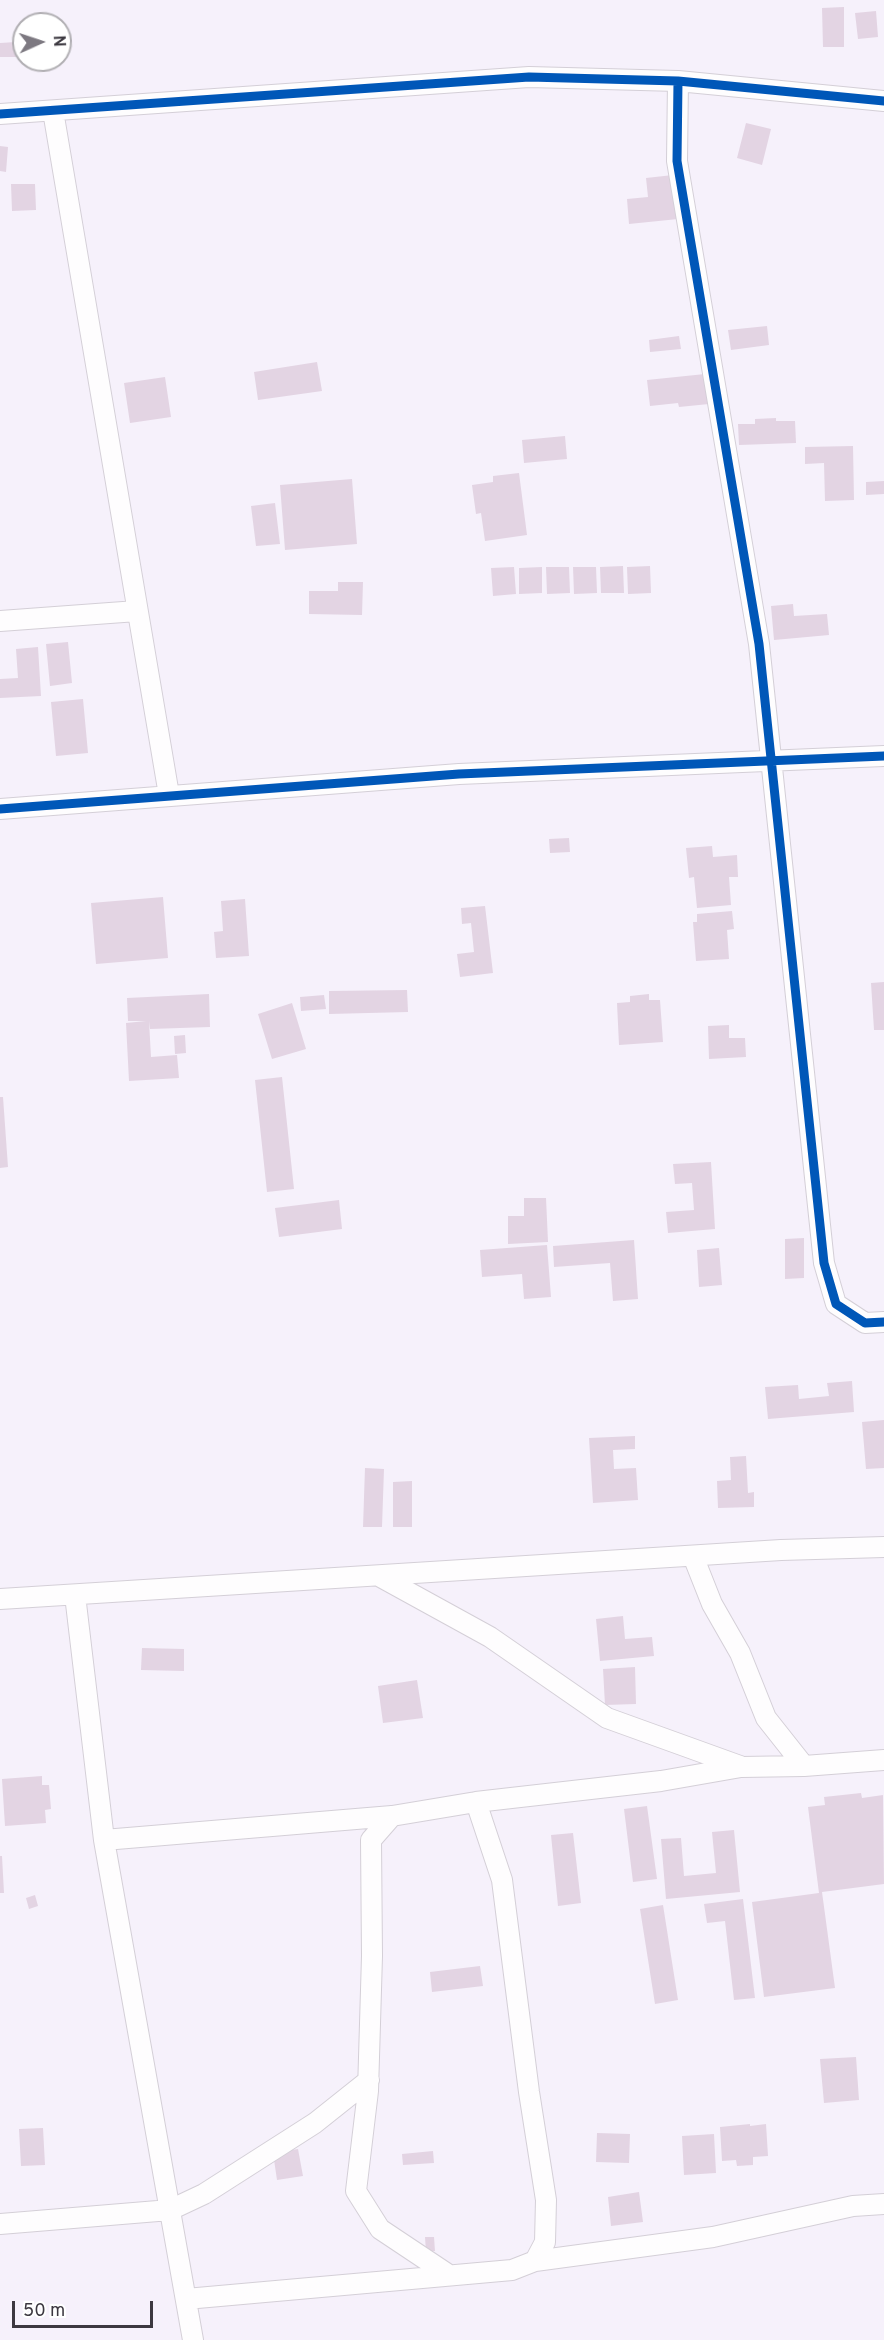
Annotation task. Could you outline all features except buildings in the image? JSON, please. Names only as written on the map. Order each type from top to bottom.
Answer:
[{"type":"street","points":[[0,114],[529,77],[678,81],[884,101]]},
{"type":"street","points":[[678,81],[677,161],[759,644],[824,1263],[836,1304],[865,1323],[884,1322]]},
{"type":"street","points":[[53,111],[169,795]]},
{"type":"street","points":[[0,621],[137,611]]},
{"type":"street","points":[[0,808],[459,774],[884,756]]},
{"type":"street","points":[[0,1599],[693,1556],[884,1547]]},
{"type":"street","points":[[693,1556],[712,1604],[740,1653],[766,1718],[804,1766]]},
{"type":"street","points":[[379,1576],[490,1637],[607,1718],[741,1767]]},
{"type":"street","points":[[75,1595],[104,1840],[193,2340]]},
{"type":"street","points":[[104,1840],[392,1816],[476,1802],[661,1781],[741,1767],[804,1766],[884,1760]]},
{"type":"street","points":[[476,1802],[502,1881],[529,2092],[546,2200],[545,2242],[535,2261]]},
{"type":"street","points":[[392,1816],[370,1840],[372,1956],[369,2080],[356,2191],[380,2229],[449,2275]]},
{"type":"street","points":[[0,2224],[170,2210],[204,2194],[315,2123],[369,2080]]},
{"type":"street","points":[[186,2299],[512,2270],[535,2261],[713,2236],[853,2206],[884,2204]]},
{"type":"cycle path","points":[[0,114],[529,77],[678,81],[884,101]]},
{"type":"cycle path","points":[[678,81],[677,161],[759,644],[824,1263],[836,1304],[865,1323],[884,1322]]},
{"type":"cycle path","points":[[0,809],[459,774],[884,756]]}]
